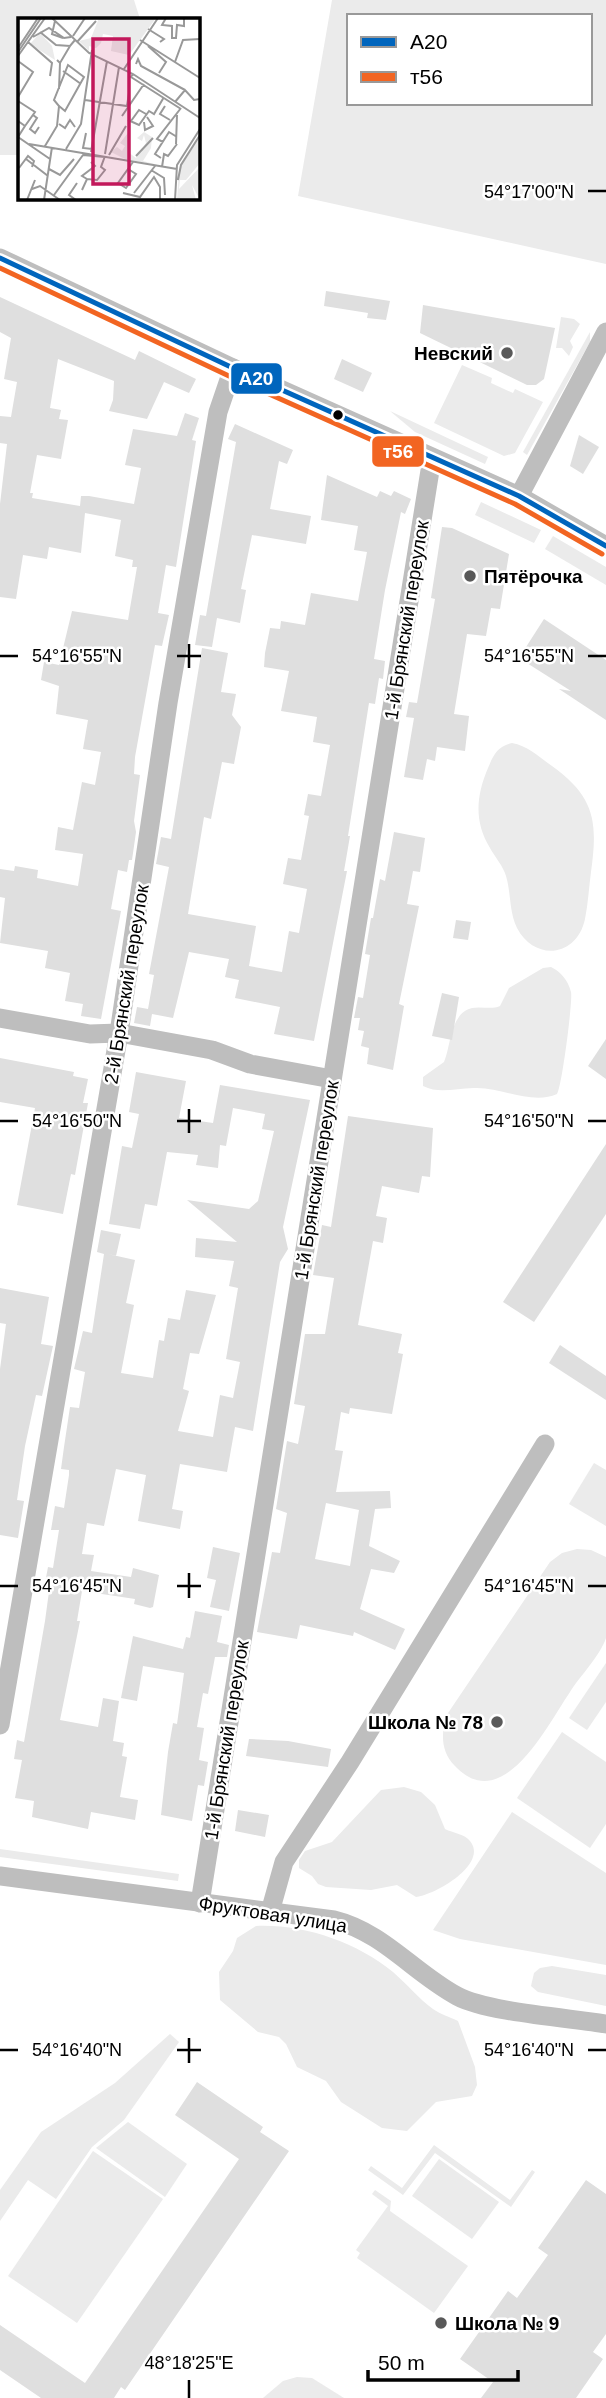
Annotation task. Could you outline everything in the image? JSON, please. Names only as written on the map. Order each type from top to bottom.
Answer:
[{"type":"street","points":[[0,258],[233,368],[519,496],[606,546]]},
{"type":"street","points":[[519,496],[606,332]]},
{"type":"street","name":"2-й Брянский переулок","points":[[0,1726],[119,1033],[168,703],[211,452],[218,412],[233,368]]},
{"type":"street","name":"1-й Брянский переулок","points":[[200,1903],[432,458]]},
{"type":"street","points":[[0,1018],[90,1034],[119,1033],[212,1051],[250,1065],[332,1079]]},
{"type":"street","points":[[270,1912],[284,1862],[357,1751],[545,1444]]},
{"type":"street","name":"Фруктовая улица","points":[[0,1876],[334,1920],[366,1931],[443,1987],[471,2002],[606,2024]]},
{"type":"shaded area","points":[[0,0],[134,0],[140,18],[18,18],[18,155],[0,155]]},
{"type":"shaded area","points":[[332,0],[606,0],[606,264],[298,196]]},
{"type":"shaded area","points":[[561,317],[574,319],[580,324],[570,341],[573,347],[569,356],[562,348],[556,348]]},
{"type":"shaded area","points":[[590,332],[590,342],[527,455],[523,452]]},
{"type":"shaded area","points":[[462,365],[492,378],[491,383],[513,393],[515,389],[543,402],[515,453],[504,456],[434,423]]},
{"type":"shaded area","points":[[390,411],[488,457],[485,464],[415,432]]},
{"type":"shaded area","points":[[481,502],[541,530],[534,543],[475,515]]},
{"type":"shaded area","points":[[553,536],[606,567],[606,585],[545,549]]},
{"type":"shaded area","points":[[512,743],[533,752],[566,777],[585,800],[590,812],[594,839],[585,919],[581,932],[565,948],[544,950],[534,946],[517,928],[506,876],[481,828],[478,809],[484,778],[494,755],[499,749]]},
{"type":"shaded area","points":[[551,967],[564,977],[571,992],[567,1043],[557,1094],[538,1098],[487,1089],[443,1090],[423,1086],[423,1077],[444,1062],[459,1016],[472,1008],[500,1006],[509,988],[543,968]]},
{"type":"shaded area","points":[[594,1463],[606,1470],[606,1526],[569,1504]]},
{"type":"shaded area","points":[[577,1549],[591,1550],[606,1557],[606,1638],[603,1645],[537,1743],[522,1760],[507,1773],[490,1780],[473,1779],[455,1766],[447,1755],[443,1736],[446,1716],[550,1562],[562,1553]]},
{"type":"shaded area","points":[[606,1663],[606,1702],[587,1730],[569,1718]]},
{"type":"shaded area","points":[[562,1732],[606,1762],[606,1824],[590,1848],[517,1798]]},
{"type":"shaded area","points":[[404,1787],[421,1792],[435,1805],[445,1829],[470,1841],[474,1850],[472,1859],[457,1877],[435,1891],[416,1897],[397,1885],[371,1890],[326,1887],[318,1884],[312,1876],[299,1868],[299,1860],[305,1851],[332,1842],[381,1790]]},
{"type":"shaded area","points":[[512,1812],[606,1873],[606,1965],[460,1939],[433,1930]]},
{"type":"shaded area","points":[[0,1849],[179,1874],[178,1881],[0,1857]]},
{"type":"shaded area","points":[[256,1926],[292,1928],[346,1944],[393,1972],[433,2009],[458,2021],[475,2067],[477,2085],[472,2096],[436,2102],[407,2131],[382,2128],[341,2102],[326,2081],[297,2067],[286,2044],[279,2037],[258,2032],[220,2000],[219,1972],[233,1951],[237,1938]]},
{"type":"shaded area","points":[[552,1966],[606,1975],[606,2006],[538,1992],[531,1986],[534,1973],[540,1968]]},
{"type":"shaded area","points":[[170,2034],[179,2042],[124,2120],[92,2147],[56,2199],[28,2180],[0,2221],[0,2190],[41,2132],[115,2083]]},
{"type":"shaded area","points":[[128,2122],[187,2164],[165,2197],[96,2148]]},
{"type":"shaded area","points":[[434,2145],[510,2200],[532,2170],[535,2172],[511,2207],[435,2153],[403,2195],[368,2170],[371,2166],[402,2188]]},
{"type":"shaded area","points":[[93,2151],[163,2199],[77,2323],[8,2276]]},
{"type":"shaded area","points":[[439,2159],[499,2202],[472,2239],[412,2196]]},
{"type":"shaded area","points":[[375,2190],[391,2201],[390,2211],[468,2266],[434,2313],[357,2258],[360,2253],[356,2250],[388,2206],[372,2194]]},
{"type":"shaded area","points":[[297,2377],[312,2378],[344,2398],[263,2398],[283,2381]]},
{"type":"building","points":[[326,291],[390,301],[386,320],[367,318],[368,313],[324,306]]},
{"type":"building","points":[[0,297],[135,360],[139,351],[196,379],[189,393],[164,382],[147,419],[109,411],[113,400],[114,381],[58,359],[50,408],[61,410],[59,419],[68,420],[61,459],[37,455],[30,493],[33,493],[32,498],[80,506],[81,496],[134,504],[141,468],[125,465],[133,429],[177,436],[185,413],[199,418],[192,440],[196,441],[176,567],[166,565],[158,613],[169,615],[162,646],[155,645],[135,757],[134,774],[140,775],[134,821],[136,832],[132,860],[129,860],[127,872],[118,870],[111,909],[121,911],[101,1019],[81,1016],[83,1004],[65,1001],[70,973],[45,968],[48,951],[0,943],[5,898],[0,897],[0,869],[14,871],[15,866],[38,870],[37,878],[78,886],[83,854],[55,850],[58,827],[73,830],[82,782],[95,785],[101,752],[83,749],[88,720],[56,714],[59,686],[41,680],[44,662],[59,665],[72,611],[128,620],[137,567],[132,567],[133,560],[115,556],[121,520],[85,513],[81,553],[49,547],[47,559],[23,555],[16,599],[0,597],[0,504],[7,444],[0,443],[0,416],[11,417],[17,382],[4,379],[11,338],[0,332]]},
{"type":"building","name":"Невский","points":[[423,305],[555,328],[544,379],[536,385],[527,385],[420,333]]},
{"type":"building","points":[[342,359],[372,373],[363,392],[334,379]]},
{"type":"building","points":[[235,424],[293,450],[287,464],[279,461],[270,509],[311,516],[306,544],[252,535],[241,589],[246,590],[240,623],[217,618],[212,647],[195,645],[200,615],[206,616],[236,442],[228,439]]},
{"type":"building","points":[[579,435],[599,447],[583,474],[570,466]]},
{"type":"building","points":[[327,475],[377,497],[380,491],[391,496],[394,491],[411,499],[405,514],[401,512],[385,590],[374,659],[385,661],[383,679],[379,678],[375,704],[369,703],[348,836],[344,871],[347,871],[314,1041],[274,1034],[280,1007],[235,998],[239,980],[225,977],[229,959],[189,952],[173,1018],[152,1014],[150,1026],[134,1023],[137,1007],[148,1009],[154,975],[149,974],[169,867],[156,864],[161,837],[171,839],[202,648],[228,653],[221,692],[236,694],[232,715],[241,727],[234,764],[222,762],[211,819],[204,817],[188,914],[256,926],[249,966],[282,972],[289,931],[299,933],[307,889],[283,884],[288,858],[301,860],[309,816],[304,815],[308,794],[321,796],[330,745],[313,742],[317,717],[281,711],[289,671],[264,667],[270,628],[280,629],[281,621],[305,625],[311,593],[358,601],[367,552],[354,550],[358,526],[321,520]]},
{"type":"building","points":[[442,527],[452,528],[509,554],[500,609],[491,608],[486,636],[467,634],[454,714],[469,716],[465,751],[437,747],[435,761],[427,759],[423,780],[404,777],[414,718],[406,717],[409,702],[417,703],[435,599],[431,598]]},
{"type":"building","points":[[544,619],[606,660],[606,720],[559,689],[571,691],[519,658]]},
{"type":"building","points":[[394,832],[425,838],[420,872],[413,871],[407,904],[419,906],[399,1004],[404,1006],[393,1070],[367,1064],[369,1048],[361,1046],[364,1031],[358,1030],[360,1018],[354,1018],[358,997],[363,998],[370,955],[365,954],[371,918],[380,879],[385,881]]},
{"type":"building","points":[[456,920],[471,922],[468,940],[453,938]]},
{"type":"building","points":[[442,993],[459,997],[452,1040],[432,1036]]},
{"type":"building","points":[[606,1039],[606,1079],[588,1066]]},
{"type":"building","points":[[0,1058],[74,1072],[73,1076],[88,1079],[83,1103],[88,1103],[75,1175],[71,1174],[63,1214],[17,1205],[35,1108],[0,1102]]},
{"type":"building","points":[[136,1072],[186,1081],[179,1118],[213,1123],[220,1085],[310,1100],[283,1227],[288,1249],[280,1262],[253,1431],[235,1427],[227,1472],[180,1464],[172,1509],[183,1511],[180,1529],[138,1521],[146,1475],[116,1469],[104,1526],[87,1523],[82,1554],[94,1555],[91,1571],[131,1577],[133,1568],[159,1575],[153,1607],[150,1608],[134,1604],[135,1599],[82,1591],[77,1621],[80,1621],[60,1720],[98,1727],[103,1698],[119,1701],[113,1741],[124,1743],[122,1756],[127,1757],[120,1797],[138,1800],[135,1820],[91,1812],[88,1829],[32,1817],[34,1801],[15,1798],[22,1760],[14,1759],[17,1740],[24,1742],[45,1621],[50,1584],[45,1583],[48,1567],[53,1568],[59,1530],[51,1530],[55,1506],[64,1508],[69,1470],[61,1469],[70,1407],[79,1408],[85,1372],[74,1369],[83,1331],[92,1333],[104,1254],[97,1252],[101,1230],[121,1234],[116,1256],[135,1260],[126,1303],[134,1305],[121,1373],[153,1378],[159,1340],[164,1341],[168,1318],[180,1320],[186,1290],[216,1295],[199,1354],[190,1353],[183,1389],[189,1391],[178,1431],[213,1437],[220,1395],[233,1398],[240,1362],[226,1359],[238,1288],[229,1286],[234,1261],[195,1257],[196,1238],[237,1242],[187,1200],[249,1209],[258,1201],[274,1131],[262,1129],[265,1114],[233,1108],[226,1146],[220,1145],[218,1168],[196,1165],[198,1155],[167,1152],[157,1206],[145,1204],[140,1229],[109,1224],[122,1146],[132,1148],[139,1114],[129,1112]]},
{"type":"building","points":[[348,1116],[433,1128],[430,1177],[422,1176],[419,1193],[382,1186],[376,1216],[387,1218],[383,1243],[373,1241],[358,1325],[402,1334],[398,1353],[403,1354],[392,1414],[350,1408],[349,1414],[341,1412],[335,1450],[343,1451],[336,1492],[390,1491],[391,1508],[375,1509],[369,1546],[400,1561],[394,1573],[371,1569],[360,1609],[405,1629],[395,1650],[354,1632],[353,1636],[300,1625],[297,1639],[257,1632],[272,1552],[280,1553],[287,1513],[276,1509],[287,1441],[298,1444],[305,1406],[294,1404],[305,1334],[325,1334],[334,1278],[313,1275],[322,1225],[331,1227]],"holes":[[[326,1503],[359,1510],[350,1566],[315,1559]]]},
{"type":"building","points":[[606,1144],[606,1214],[534,1322],[503,1302]]},
{"type":"building","points":[[0,1288],[49,1297],[41,1344],[53,1346],[42,1396],[36,1395],[25,1446],[17,1500],[24,1501],[18,1538],[0,1535],[0,1369],[6,1324],[0,1323]]},
{"type":"building","points":[[560,1345],[606,1376],[606,1400],[549,1363]]},
{"type":"building","points":[[213,1547],[240,1553],[229,1611],[210,1607],[216,1580],[207,1578]]},
{"type":"building","points":[[195,1611],[222,1616],[217,1642],[229,1645],[227,1657],[215,1657],[208,1694],[203,1693],[197,1727],[204,1728],[199,1760],[208,1762],[204,1786],[198,1785],[192,1821],[161,1815],[168,1752],[173,1723],[177,1724],[184,1673],[143,1666],[137,1701],[121,1698],[133,1636],[183,1649],[186,1637],[190,1638]]},
{"type":"building","points":[[249,1739],[288,1741],[331,1749],[328,1767],[246,1756]]},
{"type":"building","points":[[238,1810],[269,1815],[265,1837],[235,1831]]},
{"type":"building","points":[[197,2082],[263,2127],[260,2132],[289,2151],[125,2390],[121,2387],[114,2398],[41,2398],[0,2370],[0,2325],[85,2383],[239,2159],[175,2115]]},
{"type":"building","points":[[586,2180],[606,2194],[606,2334],[593,2352],[603,2359],[576,2398],[481,2398],[493,2382],[460,2359],[508,2291],[517,2298],[548,2255],[538,2248]]},
{"type":"transit line","name":"А20","points":[[0,258],[233,368],[519,496],[606,546]]},
{"type":"transit line","name":"т56","points":[[0,268],[229,376],[515,504],[602,554]]},
{"type":"place","name":"Невский","points":[[507,353]]},
{"type":"place","name":"Пятёрочка","points":[[470,576]]},
{"type":"place","name":"Школа № 78","points":[[497,1722]]},
{"type":"place","name":"Школа № 9","points":[[441,2323]]}]
